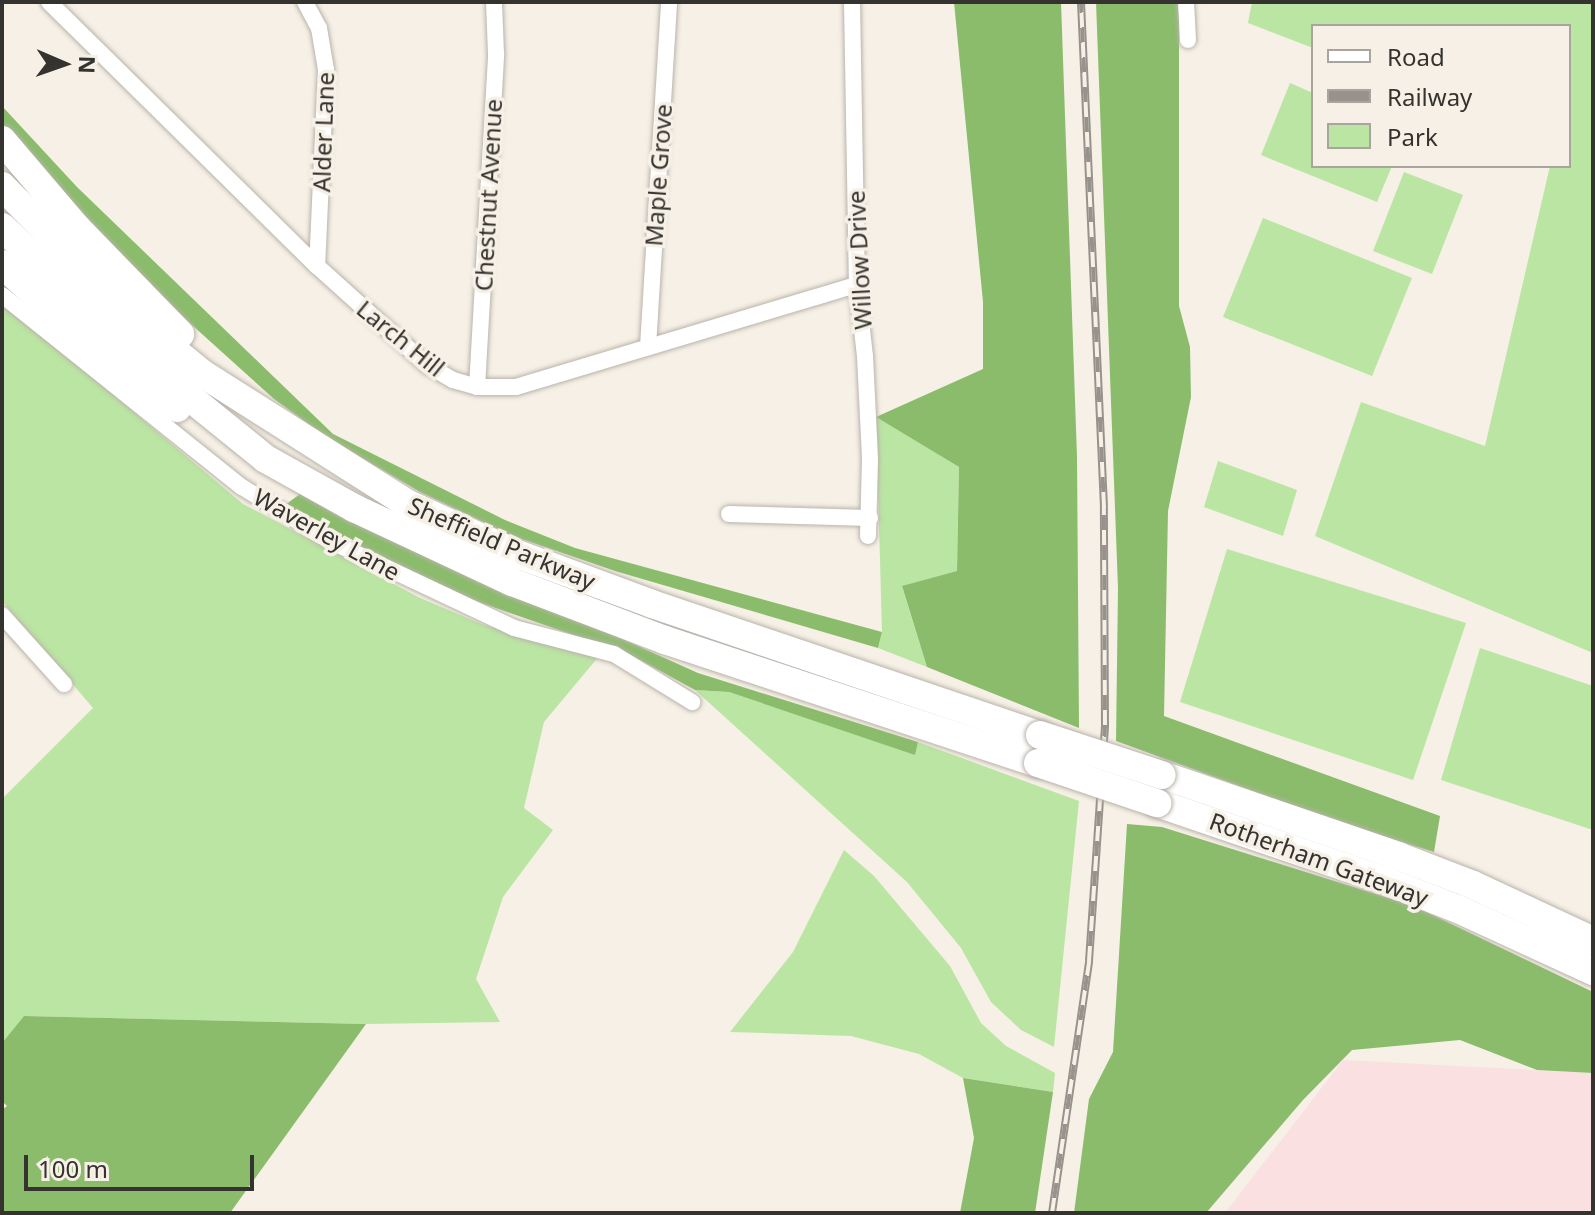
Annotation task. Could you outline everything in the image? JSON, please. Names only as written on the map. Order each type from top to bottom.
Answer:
[{"type":"highway","points":[[2,140],[147,302],[287,429]]},
{"type":"highway","name":"Sheffield Parkway","points":[[2,186],[122,308],[203,374],[406,503],[517,554],[652,604],[1040,735]]},
{"type":"highway","name":"Sheffield Parkway","points":[[2,227],[130,349],[266,459],[354,508],[512,582],[665,640],[1038,763]]},
{"type":"highway","points":[[2,264],[98,352],[140,384],[201,425],[266,459]]},
{"type":"highway","name":"Rotherham Gateway","points":[[1040,735],[1398,856],[1473,885],[1593,941]]},
{"type":"highway","name":"Rotherham Gateway","points":[[1038,763],[1386,881],[1593,971]]},
{"type":"street","name":"Larch Hill","points":[[49,2],[317,266],[427,365],[477,387],[516,387],[857,285]]},
{"type":"street","name":"Alder Lane","points":[[305,2],[319,28],[326,70],[317,266]]},
{"type":"street","name":"Chestnut Avenue","points":[[477,387],[496,54],[494,2]]},
{"type":"street","name":"Maple Grove","points":[[648,347],[669,2]]},
{"type":"street","name":"Willow Drive","points":[[852,2],[857,285],[865,356],[868,536]]},
{"type":"street","points":[[1186,2],[1188,40]]},
{"type":"street","name":"Waverley Lane","points":[[2,295],[242,487],[328,540],[514,628],[614,654],[692,702]]},
{"type":"street","points":[[729,514],[870,518]]},
{"type":"street","points":[[2,615],[64,684]]},
{"type":"shaded area","points":[[1343,1060],[1593,1073],[1593,1213],[1225,1213]]},
{"type":"green space","points":[[954,2],[1061,2],[1077,457],[1079,728],[927,667],[902,586],[957,571],[959,467],[876,417],[983,369],[983,302]]},
{"type":"green space","points":[[1096,2],[1179,2],[1179,306],[1190,347],[1191,397],[1168,511],[1164,716],[1440,816],[1434,852],[1343,824],[1116,741],[1118,588]]},
{"type":"green space","points":[[1252,2],[1593,2],[1593,653],[1315,536],[1361,402],[1485,446],[1550,168],[1571,168],[1571,24],[1311,24],[1311,47],[1248,23]]},
{"type":"green space","points":[[1290,83],[1311,92],[1311,168],[1391,168],[1377,202],[1261,155]]},
{"type":"green space","points":[[2,106],[77,187],[333,434],[505,520],[575,548],[882,632],[878,648],[615,571],[513,536],[420,492],[328,438],[274,399],[161,297],[2,126]]},
{"type":"green space","points":[[1404,172],[1463,195],[1432,274],[1373,251]]},
{"type":"green space","points":[[1263,218],[1412,278],[1372,376],[1223,317]]},
{"type":"green space","points":[[2,301],[243,504],[420,598],[484,625],[600,655],[544,722],[524,808],[553,830],[503,897],[476,979],[500,1022],[366,1024],[24,1016],[2,1043],[2,799],[93,708],[2,601]]},
{"type":"green space","points":[[876,417],[959,467],[957,571],[902,587],[927,667],[878,648],[882,632]]},
{"type":"green space","points":[[1218,461],[1297,490],[1283,536],[1204,507]]},
{"type":"green space","points":[[300,494],[698,673],[918,742],[915,755],[729,692],[695,690],[631,655],[450,592],[359,548],[285,505]]},
{"type":"green space","points":[[1227,549],[1466,623],[1413,780],[1180,702]]},
{"type":"green space","points":[[1480,648],[1593,686],[1593,830],[1441,780]]},
{"type":"green space","points":[[695,690],[729,692],[914,754],[918,742],[1079,801],[1054,1047],[1021,1030],[991,1002],[961,948],[907,882]]},
{"type":"green space","points":[[1127,824],[1162,827],[1414,906],[1593,992],[1593,1073],[1537,1070],[1460,1040],[1352,1050],[1303,1100],[1206,1213],[1074,1213],[1089,1099],[1113,1052]]},
{"type":"green space","points":[[844,850],[874,876],[950,966],[981,1023],[1006,1046],[1055,1073],[1053,1092],[963,1078],[919,1054],[851,1036],[730,1032],[793,952]]},
{"type":"green space","points":[[24,1016],[366,1024],[230,1213],[2,1213],[2,1110],[7,1106],[2,1101],[2,1043]]},
{"type":"green space","points":[[963,1078],[1053,1092],[1035,1213],[960,1213],[974,1138]]},
{"type":"railway","points":[[1052,1213],[1089,961],[1105,725],[1104,507],[1081,2]]}]
